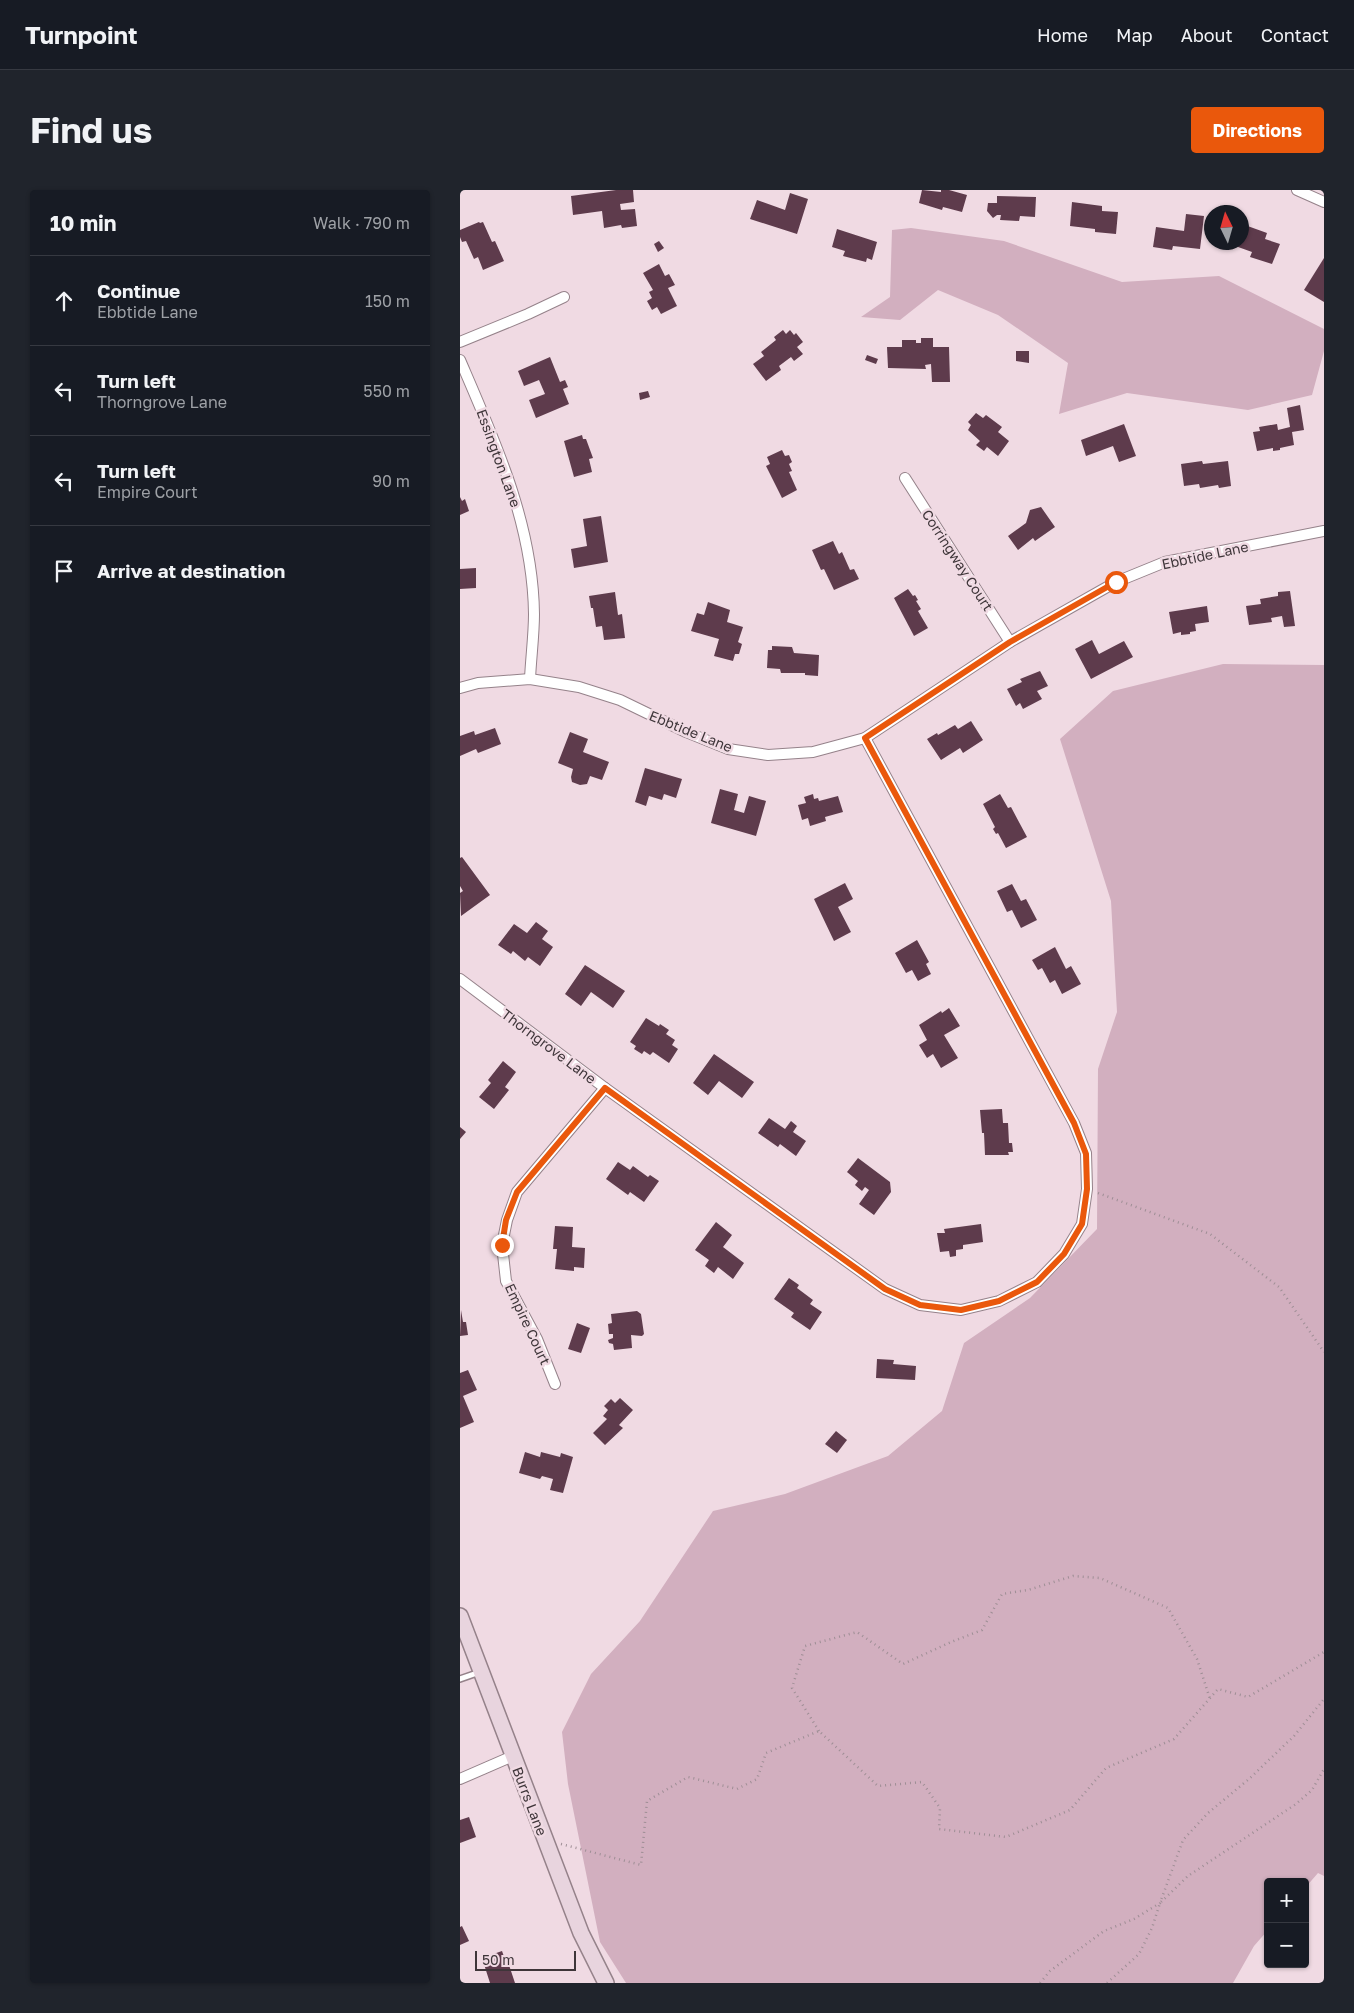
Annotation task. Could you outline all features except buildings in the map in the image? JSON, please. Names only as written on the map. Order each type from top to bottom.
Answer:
[{"type":"street","points":[[1297,190],[1324,202]]},
{"type":"street","points":[[460,342],[564,297]]},
{"type":"street","name":"Essington Lane","points":[[460,360],[503,462],[519,514],[529,562],[534,614],[530,679]]},
{"type":"street","name":"Corringway Court","points":[[905,478],[1010,642]]},
{"type":"street","name":"Ebbtide Lane","points":[[460,688],[478,683],[530,679],[579,687],[620,700],[686,732],[728,748],[768,756],[813,752],[865,738],[1010,642],[1116,582],[1165,562],[1324,531]]},
{"type":"street","name":"Thorngrove Lane","points":[[460,979],[605,1088],[885,1289],[920,1305],[961,1310],[999,1301],[1037,1282],[1064,1254],[1082,1224],[1087,1189],[1086,1154],[1074,1123],[865,738]]},
{"type":"street","name":"Empire Court","points":[[555,1384],[537,1339],[506,1281],[502,1245],[506,1220],[517,1192],[605,1088]]},
{"type":"street","name":"Burrs Lane","points":[[460,1616],[580,1934],[606,1983]]},
{"type":"street","points":[[460,1779],[513,1756]]},
{"type":"lane","points":[[460,1680],[481,1672]]},
{"type":"path","points":[[1087,1189],[1210,1234],[1279,1287],[1324,1352]]},
{"type":"path","points":[[1210,1699],[1197,1659],[1168,1608],[1100,1578],[1073,1576],[1028,1590],[1002,1594],[982,1630],[903,1664],[857,1632],[805,1646],[792,1688],[819,1731],[878,1786],[922,1782],[940,1808],[940,1829],[1006,1837],[1070,1810],[1106,1768],[1174,1739],[1210,1699],[1218,1689],[1248,1697],[1324,1652]]},
{"type":"path","points":[[1107,1983],[1139,1954],[1152,1928],[1183,1840],[1208,1813],[1294,1736],[1324,1699]]},
{"type":"path","points":[[544,1839],[641,1866],[647,1801],[688,1777],[737,1789],[757,1779],[766,1753],[819,1731]]},
{"type":"path","points":[[1040,1983],[1050,1971],[1104,1931],[1134,1919],[1160,1903],[1188,1876],[1296,1804],[1312,1790],[1324,1769]]},
{"type":"shaded area","points":[[911,228],[1004,241],[1122,282],[1219,276],[1324,329],[1324,351],[1312,395],[1248,410],[1127,393],[1059,414],[1068,363],[998,315],[938,290],[900,320],[861,317],[890,297],[892,230]]},
{"type":"shaded area","points":[[1223,664],[1324,665],[1324,1876],[1318,1873],[1309,1883],[1309,1878],[1264,1878],[1264,1935],[1254,1946],[1233,1983],[626,1983],[600,1942],[568,1784],[562,1732],[591,1674],[640,1621],[713,1511],[785,1494],[888,1456],[942,1411],[964,1343],[1030,1298],[1097,1229],[1098,1069],[1117,1012],[1111,901],[1060,739],[1113,691]]},
{"type":"route","points":[[502,1245],[506,1220],[517,1192],[605,1088],[885,1289],[920,1305],[961,1310],[999,1301],[1037,1282],[1064,1254],[1082,1224],[1087,1189],[1086,1154],[1074,1123],[865,738],[1010,642],[1116,582]]}]
